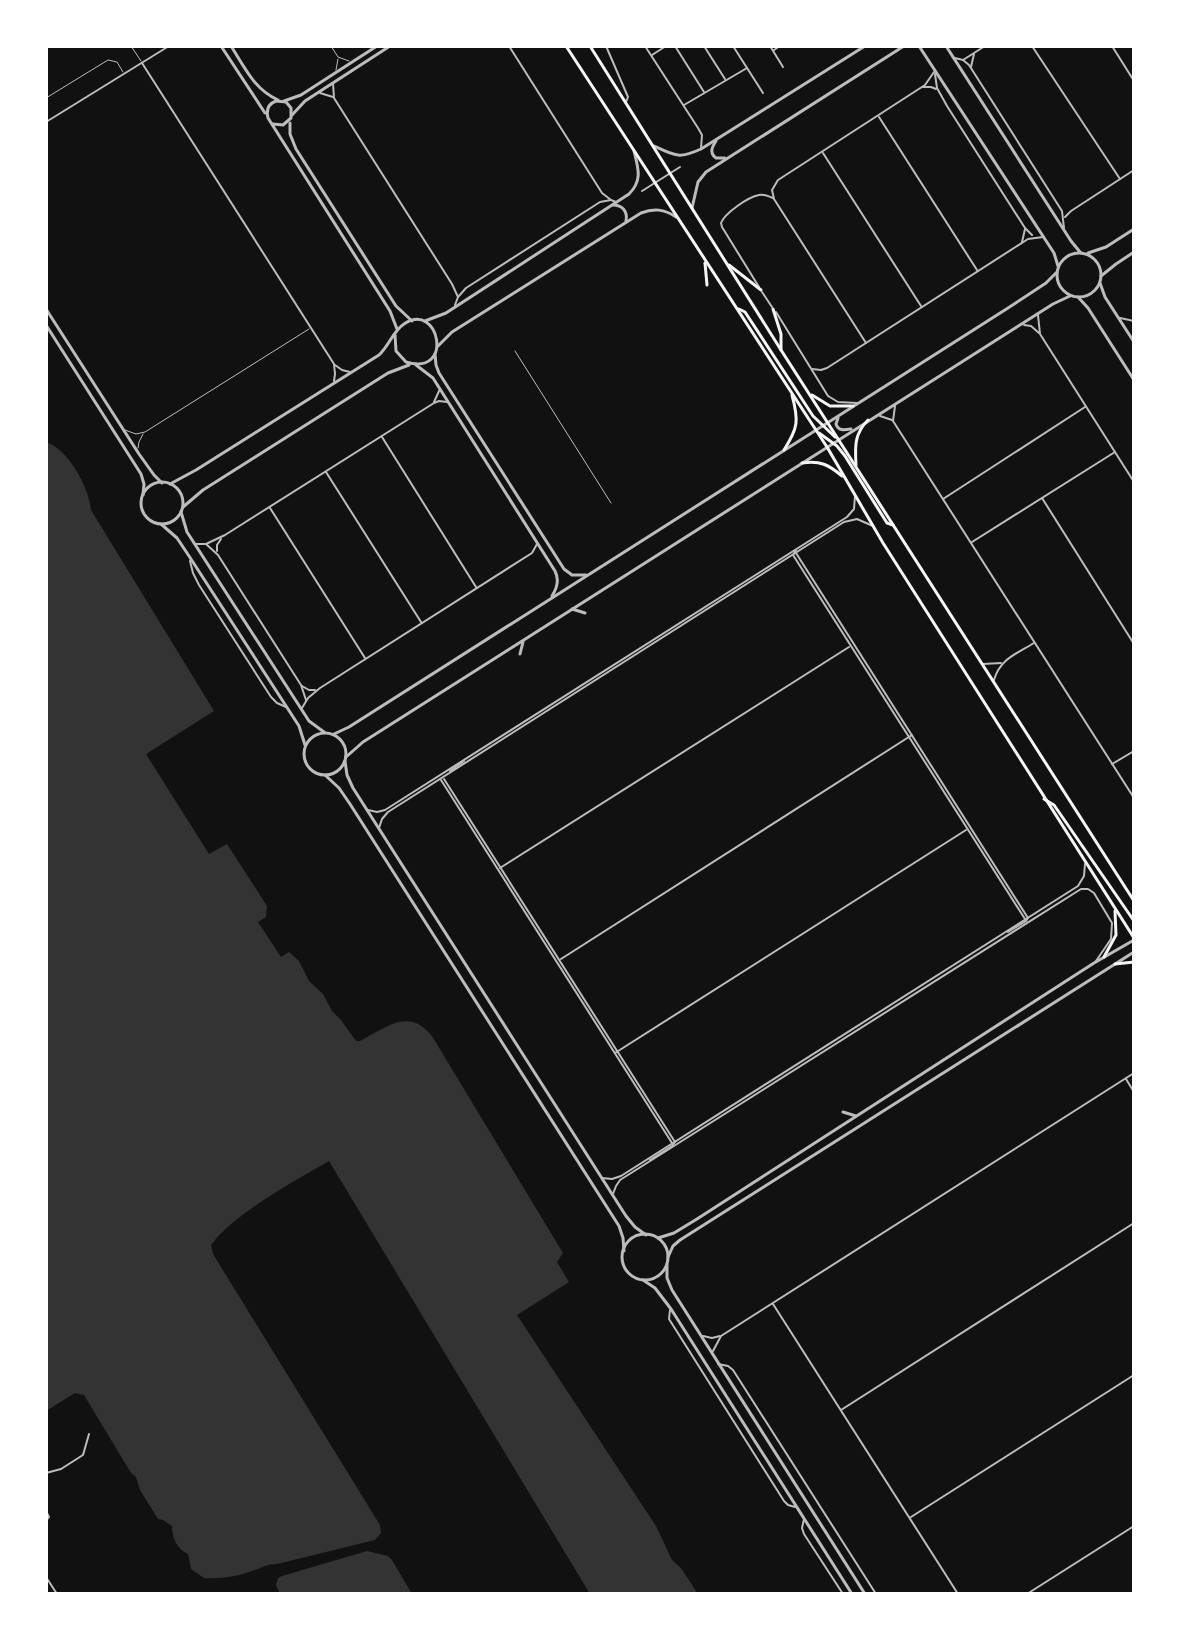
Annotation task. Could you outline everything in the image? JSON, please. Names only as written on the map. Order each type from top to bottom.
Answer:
[{"type":"main road","points":[[566,46],[827,447],[1134,939]]},
{"type":"main road","points":[[590,46],[827,423],[1134,901]]},
{"type":"main road","points":[[704,259],[707,285]]},
{"type":"main road","points":[[726,262],[761,290]]},
{"type":"main road","points":[[736,307],[745,312],[813,416],[838,439]]},
{"type":"main road","points":[[773,309],[781,334],[781,350]]},
{"type":"main road","points":[[784,450],[797,429],[798,420],[791,392]]},
{"type":"main road","points":[[808,393],[830,406],[853,406]]},
{"type":"main road","points":[[857,469],[856,437],[868,420]]},
{"type":"main road","points":[[816,430],[845,456],[887,523],[893,525]]},
{"type":"main road","points":[[802,463],[824,463],[845,479]]},
{"type":"main road","points":[[1044,799],[1054,805],[1134,921]]},
{"type":"main road","points":[[1104,957],[1116,935],[1115,907]]},
{"type":"main road","points":[[1115,964],[1134,962]]},
{"type":"street","points":[[46,122],[169,46]]},
{"type":"street","points":[[221,46],[392,314],[396,333],[394,345],[398,356],[431,376],[544,553],[558,579],[550,599]]},
{"type":"street","points":[[231,46],[259,89],[291,108],[290,134],[296,149],[396,306],[412,321]]},
{"type":"street","points":[[267,115],[270,105],[301,95],[377,46]]},
{"type":"street","points":[[273,124],[283,125],[302,103],[390,46]]},
{"type":"street","points":[[509,46],[602,193],[618,202]]},
{"type":"street","points":[[606,46],[628,97],[626,103]]},
{"type":"street","points":[[645,46],[702,135],[701,149]]},
{"type":"street","points":[[651,56],[666,46]]},
{"type":"street","points":[[675,46],[705,93]]},
{"type":"street","points":[[704,46],[726,80]]},
{"type":"street","points":[[733,46],[763,93]]},
{"type":"street","points":[[770,46],[783,67]]},
{"type":"street","points":[[773,50],[780,46]]},
{"type":"street","points":[[653,145],[676,156],[701,149],[865,46]]},
{"type":"street","points":[[692,208],[702,176],[727,157],[904,46]]},
{"type":"street","points":[[919,46],[1056,256],[1060,286],[1070,296]]},
{"type":"street","points":[[46,325],[141,474],[144,484],[143,512],[177,538],[189,556],[299,726],[308,766],[316,773],[325,775],[336,772],[363,742],[838,439],[1058,300],[1089,295],[1098,287],[1101,276],[1096,260],[1083,253],[1065,231],[946,46]]},
{"type":"street","points":[[963,60],[985,46]]},
{"type":"street","points":[[1032,46],[1120,179]]},
{"type":"street","points":[[1112,46],[1134,81]]},
{"type":"street","points":[[971,67],[974,53]]},
{"type":"street","points":[[953,57],[971,67],[1060,207],[1065,231]]},
{"type":"street","points":[[142,63],[334,364],[342,370],[353,372]]},
{"type":"street","points":[[683,106],[747,68]]},
{"type":"street","points":[[866,343],[774,199],[772,190],[776,182],[921,88],[932,78],[934,69]]},
{"type":"street","points":[[934,69],[938,91],[1025,228],[1034,237]]},
{"type":"street","points":[[334,82],[334,98]]},
{"type":"street","points":[[921,88],[932,87],[938,91]]},
{"type":"street","points":[[316,93],[326,93],[334,98],[458,297]]},
{"type":"street","points":[[878,116],[978,271]]},
{"type":"street","points":[[719,138],[713,146],[713,154],[719,159],[727,157]]},
{"type":"street","points":[[170,484],[379,355],[404,324],[438,317],[455,308],[632,192],[639,179],[639,169],[632,147]]},
{"type":"street","points":[[823,152],[921,307]]},
{"type":"street","points":[[642,191],[680,167]]},
{"type":"street","points":[[1064,218],[1134,170]]},
{"type":"street","points":[[598,204],[602,193]]},
{"type":"street","points":[[774,199],[766,195],[754,197],[727,214],[722,227],[828,396],[841,403],[858,403]]},
{"type":"street","points":[[455,308],[458,297],[466,288],[598,204],[611,200]]},
{"type":"street","points":[[613,205],[625,211],[624,224]]},
{"type":"street","points":[[1060,207],[1074,209]]},
{"type":"street","points":[[438,346],[456,330],[641,213],[667,211],[677,217]]},
{"type":"street","points":[[1022,243],[1025,228]]},
{"type":"street","points":[[1058,266],[1069,254],[1106,247],[1134,229]]},
{"type":"street","points":[[811,368],[827,368],[1022,243],[1034,237],[1044,237]]},
{"type":"street","points":[[1101,276],[1134,252]]},
{"type":"street","points":[[334,734],[1026,296],[1057,272]]},
{"type":"street","points":[[1100,282],[1105,297],[1133,341]]},
{"type":"street","points":[[452,284],[466,288]]},
{"type":"street","points":[[1078,297],[1134,380]]},
{"type":"street","points":[[46,309],[139,454],[162,483]]},
{"type":"street","points":[[1038,313],[1040,334]]},
{"type":"street","points":[[1117,317],[1134,321]]},
{"type":"street","points":[[422,322],[431,327],[437,336],[436,365],[439,373],[557,559],[569,574],[590,574]]},
{"type":"street","points":[[1021,324],[1031,326],[1040,334],[1134,482]]},
{"type":"street","points":[[1133,341],[1134,333]]},
{"type":"street","points":[[161,524],[173,521],[203,490],[388,373],[426,362],[436,352]]},
{"type":"street","points":[[333,384],[334,364]]},
{"type":"street","points":[[821,384],[827,368]]},
{"type":"street","points":[[434,403],[440,389]]},
{"type":"street","points":[[195,544],[206,544],[225,535],[434,403],[448,402]]},
{"type":"street","points":[[893,421],[896,403]]},
{"type":"street","points":[[943,499],[1086,406]]},
{"type":"street","points":[[843,412],[836,421],[837,428],[854,429]]},
{"type":"street","points":[[877,415],[893,421],[1134,798]]},
{"type":"street","points":[[381,436],[477,588]]},
{"type":"street","points":[[971,543],[1115,452]]},
{"type":"street","points":[[325,471],[422,623]]},
{"type":"street","points":[[143,495],[151,486],[162,483],[170,484],[179,491],[185,527],[195,544],[309,721],[342,741],[348,780],[613,1196],[632,1223],[646,1235],[658,1238],[674,1233],[1134,939]]},
{"type":"street","points":[[367,809],[377,812],[385,810],[441,777],[794,553],[851,513],[855,494]]},
{"type":"street","points":[[1042,498],[1134,644]]},
{"type":"street","points":[[269,507],[365,658]]},
{"type":"street","points":[[379,829],[387,813],[468,757],[847,520],[860,520],[874,526]]},
{"type":"street","points":[[218,555],[217,545],[225,535]]},
{"type":"street","points":[[532,553],[537,542]]},
{"type":"street","points":[[206,544],[218,555],[301,685],[306,701]]},
{"type":"street","points":[[302,709],[320,688],[365,658],[532,553],[544,553]]},
{"type":"street","points":[[794,553],[1027,920]]},
{"type":"street","points":[[189,556],[199,585],[263,686],[277,703],[287,707]]},
{"type":"street","points":[[550,564],[556,565],[557,559]]},
{"type":"street","points":[[572,609],[585,613]]},
{"type":"street","points":[[520,654],[524,640]]},
{"type":"street","points":[[994,680],[1002,663],[1035,642]]},
{"type":"street","points":[[499,868],[852,645]]},
{"type":"street","points":[[983,664],[1002,663]]},
{"type":"street","points":[[301,685],[309,690],[320,688]]},
{"type":"street","points":[[305,745],[313,736],[324,732]]},
{"type":"street","points":[[558,961],[910,736]]},
{"type":"street","points":[[1112,764],[1134,751]]},
{"type":"street","points":[[325,775],[350,804],[619,1226],[625,1268],[631,1275],[655,1288],[671,1309],[852,1594]]},
{"type":"street","points":[[441,777],[674,1144]]},
{"type":"street","points":[[616,1052],[969,828]]},
{"type":"street","points":[[602,1178],[621,1176],[674,1144],[1027,920],[1080,884],[1085,863]]},
{"type":"street","points":[[812,1056],[1004,934],[1085,888],[1094,893],[1113,930],[1109,942],[1094,963]]},
{"type":"street","points":[[865,1594],[670,1286],[667,1278],[668,1257],[680,1240],[1134,952]]},
{"type":"street","points":[[712,1354],[721,1336],[1134,1073]]},
{"type":"street","points":[[1126,1078],[1134,1092]]},
{"type":"street","points":[[843,1112],[856,1116]]},
{"type":"street","points":[[613,1196],[618,1182],[674,1144]]},
{"type":"street","points":[[841,1410],[1134,1223]]},
{"type":"street","points":[[624,1251],[632,1239],[646,1235]]},
{"type":"street","points":[[658,1238],[666,1247],[668,1257]]},
{"type":"street","points":[[643,1280],[657,1277],[667,1265]]},
{"type":"street","points":[[773,1303],[958,1594]]},
{"type":"street","points":[[671,1309],[669,1319],[773,1483],[786,1503],[797,1507]]},
{"type":"street","points":[[699,1334],[708,1338],[721,1336]]},
{"type":"street","points":[[718,1364],[733,1370],[876,1594]]},
{"type":"street","points":[[910,1518],[1134,1375]]},
{"type":"street","points":[[46,1473],[61,1469],[83,1455],[89,1434]]},
{"type":"street","points":[[46,1511],[49,1517],[46,1521]]},
{"type":"street","points":[[804,1518],[804,1534],[843,1594]]},
{"type":"street","points":[[1027,1594],[1134,1526]]},
{"type":"street","points":[[46,1577],[57,1594]]},
{"type":"lane","points":[[131,46],[142,63]]},
{"type":"lane","points":[[331,46],[338,57],[353,62]]},
{"type":"lane","points":[[335,73],[338,57]]},
{"type":"lane","points":[[46,98],[108,60],[117,62],[124,74]]},
{"type":"lane","points":[[139,454],[139,442],[145,432],[311,328]]},
{"type":"lane","points":[[515,351],[611,503]]},
{"type":"lane","points":[[121,426],[132,433],[145,432]]},
{"type":"shaded area","points":[[46,442],[62,452],[76,470],[91,510],[214,711],[146,754],[209,854],[227,844],[267,906],[266,917],[258,922],[281,957],[289,952],[299,961],[309,981],[323,994],[332,1011],[356,1041],[397,1022],[406,1021],[423,1027],[432,1036],[563,1253],[557,1262],[569,1282],[517,1315],[656,1526],[672,1560],[698,1594],[590,1594],[329,1161],[249,1210],[211,1245],[213,1254],[380,1525],[381,1533],[375,1540],[267,1565],[234,1576],[204,1578],[191,1569],[188,1554],[176,1543],[172,1526],[158,1519],[140,1490],[136,1477],[84,1395],[75,1393],[46,1411]]},
{"type":"shaded area","points":[[367,1551],[388,1556],[412,1594],[280,1594],[276,1585],[282,1576]]}]
